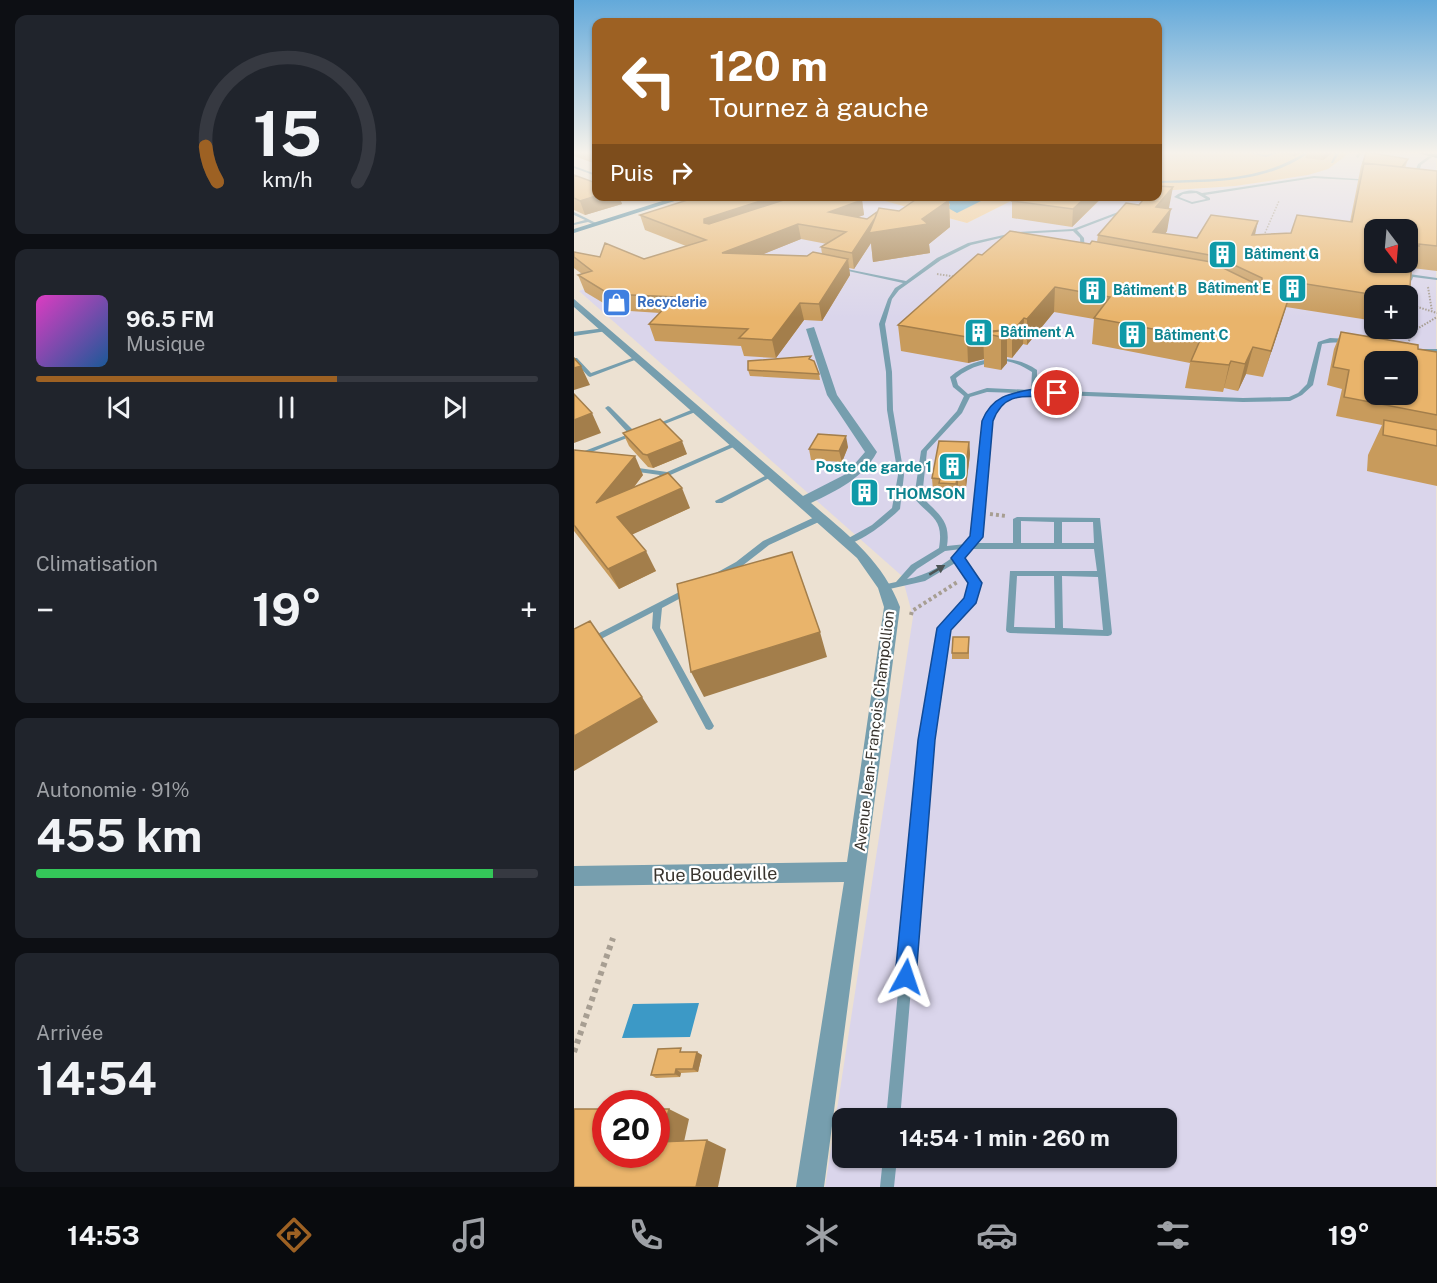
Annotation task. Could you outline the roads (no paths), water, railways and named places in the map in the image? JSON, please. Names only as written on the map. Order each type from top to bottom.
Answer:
[{"type":"street","points":[[574,231],[651,207]]},
{"type":"street","name":"Avenue Jean-François Champollion","points":[[574,302],[848,542],[892,585],[891,625],[810,1187]]},
{"type":"street","points":[[801,502],[850,478],[864,466],[871,452],[832,395],[811,329]]},
{"type":"street","name":"Rue Boudeville","points":[[574,876],[855,872]]},
{"type":"lane","points":[[848,542],[875,527],[896,509],[901,475],[890,410],[889,372],[882,324],[890,299],[897,290],[954,251],[986,239],[1017,233],[1074,230],[1133,207]]},
{"type":"lane","points":[[574,213],[595,224]]},
{"type":"lane","points":[[574,224],[586,221]]},
{"type":"lane","points":[[1074,230],[1082,238],[1084,257]]},
{"type":"lane","points":[[829,267],[906,282]]},
{"type":"lane","points":[[1410,280],[1411,275],[1436,279]]},
{"type":"lane","points":[[574,334],[605,330]]},
{"type":"lane","points":[[943,549],[946,530],[940,518],[918,498],[924,451],[960,412],[967,396],[987,390],[1263,401],[1290,399],[1310,385],[1320,343],[1330,340],[1359,342]]},
{"type":"lane","points":[[1418,351],[1436,351]]},
{"type":"lane","points":[[575,359],[590,375],[637,358]]},
{"type":"lane","points":[[967,396],[955,386],[953,376],[961,369],[1001,360],[1027,363],[1035,371],[1034,392]]},
{"type":"lane","points":[[892,585],[922,579],[958,558],[976,537],[991,411],[999,402],[1012,396],[1034,392]]},
{"type":"lane","points":[[608,408],[633,434]]},
{"type":"lane","points":[[574,457],[696,410]]},
{"type":"lane","points":[[646,485],[736,444]]},
{"type":"lane","points":[[625,468],[667,474]]},
{"type":"lane","points":[[719,501],[771,475]]},
{"type":"lane","points":[[709,580],[739,564],[766,543],[820,518]]},
{"type":"lane","points":[[1013,546],[1016,519],[1097,520],[1108,633],[1010,630],[1013,573],[1101,574]]},
{"type":"lane","points":[[1058,519],[1058,546]]},
{"type":"lane","points":[[892,585],[914,567],[943,549],[968,546],[1098,546]]},
{"type":"lane","points":[[894,1108],[928,728],[944,628],[971,600],[975,583],[958,558]]},
{"type":"lane","points":[[1058,573],[1059,631]]},
{"type":"lane","points":[[574,650],[698,585]]},
{"type":"lane","points":[[658,606],[655,628],[709,726]]},
{"type":"lane","points":[[887,1187],[889,1168]]},
{"type":"water","points":[[948,207],[968,207],[957,213]]},
{"type":"water","points":[[699,1003],[690,1037],[622,1038],[633,1004]]},
{"type":"place","name":"Bâtiment G","points":[[1223,254]]},
{"type":"place","name":"Bâtiment E","points":[[1292,288]]},
{"type":"place","name":"Bâtiment B","points":[[1092,290]]},
{"type":"place","name":"Recyclerie","points":[[616,302]]},
{"type":"place","name":"Bâtiment A","points":[[979,332]]},
{"type":"place","name":"Bâtiment C","points":[[1133,335]]},
{"type":"place","name":"Poste de garde 1","points":[[953,466]]},
{"type":"place","name":"THOMSON","points":[[865,493]]}]
